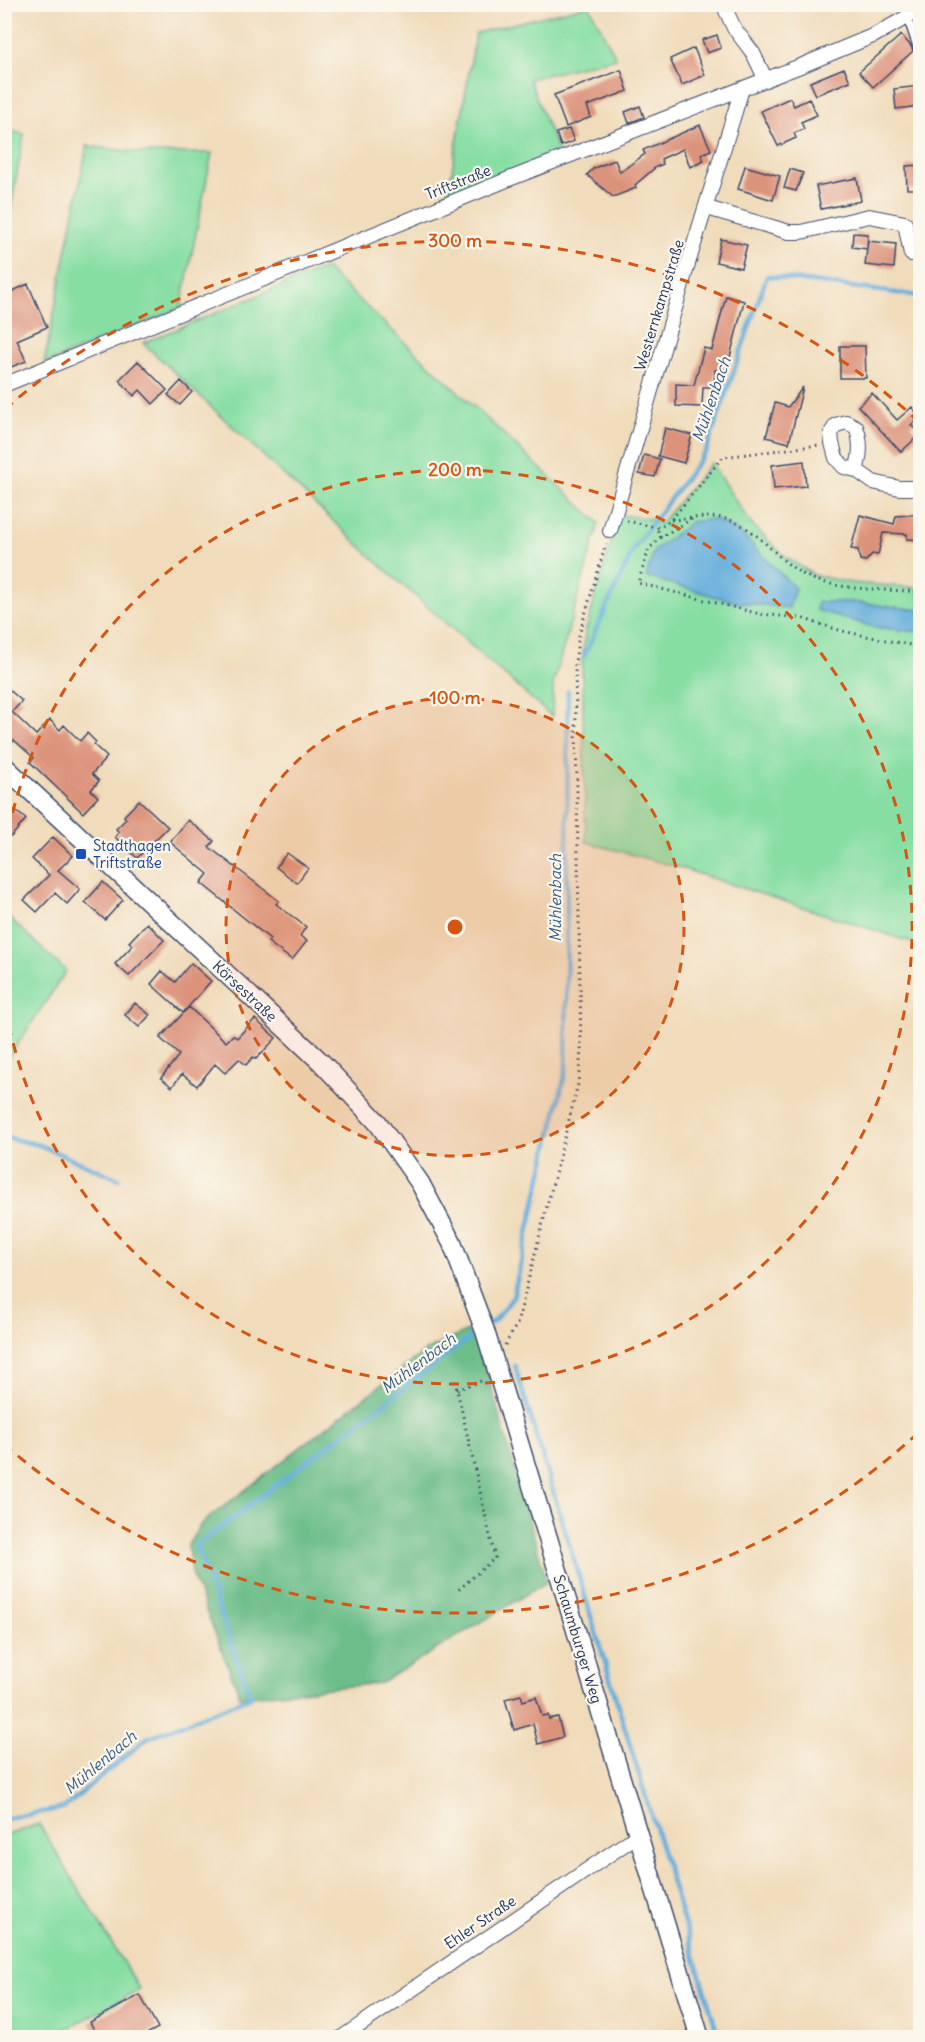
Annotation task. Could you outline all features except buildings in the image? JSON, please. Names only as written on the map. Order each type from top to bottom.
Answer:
[{"type":"street","points":[[723,4],[734,28],[753,53],[766,80]]},
{"type":"street","name":"Triftstraße","points":[[4,385],[498,183],[766,80],[875,35],[907,17],[921,5]]},
{"type":"street","name":"Westernkampstraße","points":[[611,525],[742,89]]},
{"type":"street","points":[[706,208],[789,232],[801,232],[869,216],[905,223],[911,254]]},
{"type":"street","points":[[856,470],[861,455],[860,437],[856,427],[846,422],[836,425],[831,433],[832,443],[836,458],[844,467],[856,470],[873,482],[899,488],[921,488]]},
{"type":"street","name":"Körsestraße","points":[[4,766],[322,1063],[378,1123],[420,1183],[453,1243]]},
{"type":"street","name":"Schaumburger Weg","points":[[453,1243],[484,1327],[700,2037]]},
{"type":"street","name":"Ehler Straße","points":[[341,2037],[638,1835]]},
{"type":"lane","points":[[907,17],[921,55]]},
{"type":"path","points":[[911,254],[921,294]]},
{"type":"path","points":[[457,1390],[496,1368],[517,1324],[578,1084],[581,1051],[575,662],[579,635],[611,525],[646,523],[659,528],[671,520],[723,457],[832,443]]},
{"type":"path","points":[[671,520],[710,517],[730,520],[751,531],[786,562],[815,580],[853,587],[921,592]]},
{"type":"path","points":[[692,519],[661,537],[649,549],[638,583],[760,614],[801,618],[842,631],[921,647]]},
{"type":"path","points":[[656,527],[661,537]]},
{"type":"path","points":[[455,1382],[495,1558],[457,1592]]},
{"type":"green space","points":[[589,5],[616,58],[529,79],[559,154],[447,199],[476,33]]},
{"type":"green space","points":[[4,130],[24,134],[5,241]]},
{"type":"green space","points":[[87,146],[143,153],[212,153],[181,308],[44,364]]},
{"type":"green space","points":[[325,268],[599,523],[553,684],[552,717],[379,564],[143,343]]},
{"type":"green space","points":[[711,463],[751,524],[787,558],[814,575],[851,583],[920,588],[920,610],[851,602],[818,602],[816,609],[874,627],[920,632],[920,945],[674,866],[586,842],[582,662],[585,633],[619,515],[651,519],[660,524]]},
{"type":"green space","points":[[5,914],[66,971],[5,1063]]},
{"type":"green space","points":[[467,1331],[477,1338],[547,1582],[381,1683],[240,1697],[191,1572],[188,1545],[201,1524],[425,1351]]},
{"type":"green space","points":[[39,1824],[140,1990],[52,2037],[5,2037],[5,1836]]},
{"type":"water","points":[[714,519],[738,531],[795,588],[789,608],[735,602],[646,577],[654,551],[691,522]]},
{"type":"water","points":[[818,602],[851,602],[920,610],[920,632],[874,627],[816,610]]},
{"type":"waterway","name":"Mühlenbach","points":[[584,656],[634,548],[706,451],[767,276],[920,296]]},
{"type":"waterway","name":"Mühlenbach","points":[[486,1326],[496,1319],[513,1297],[566,1070],[568,691]]},
{"type":"waterway","points":[[4,1137],[39,1145],[119,1179]]},
{"type":"waterway","name":"Mühlenbach","points":[[4,1819],[64,1808],[147,1738],[251,1697],[196,1546],[479,1331]]},
{"type":"waterway","points":[[515,1366],[719,2038]]},
{"type":"place","name":"Stadthagen Triftstraße","points":[[81,854]]}]
